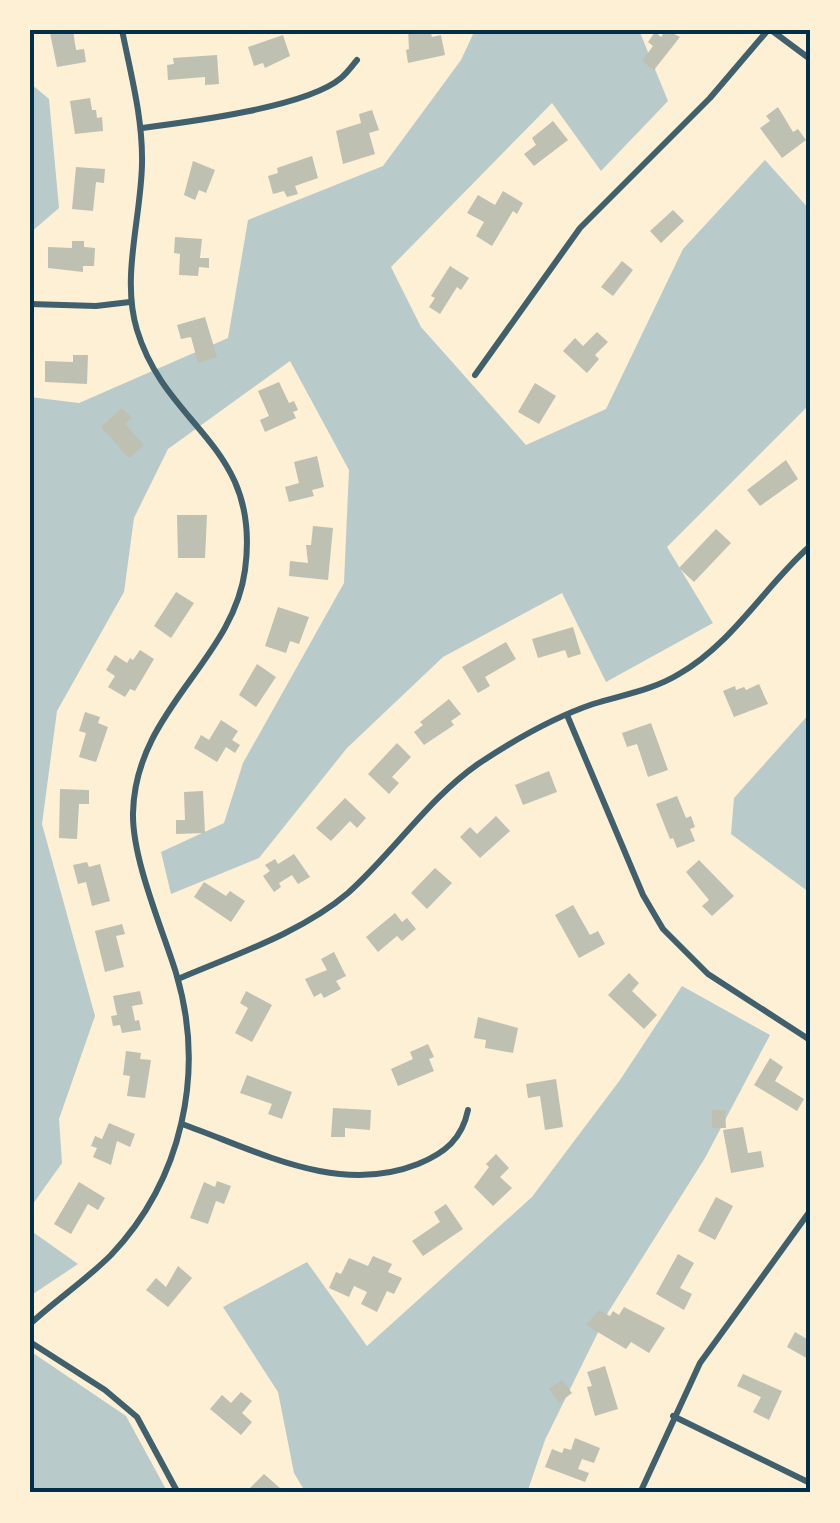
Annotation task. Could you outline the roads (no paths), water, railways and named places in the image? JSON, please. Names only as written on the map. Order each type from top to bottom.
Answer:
[{"type":"street","points":[[30,1324],[111,1255],[139,1220],[172,1158],[182,1124],[189,1054],[187,1022],[178,979],[138,850],[134,788],[154,732],[234,608],[245,574],[247,521],[241,492],[226,461],[149,362],[130,302],[142,128],[122,30]]},
{"type":"street","points":[[475,375],[580,228],[710,98],[769,30],[810,60]]},
{"type":"street","points":[[142,128],[218,118],[269,106],[340,80],[358,60]]},
{"type":"street","points":[[30,304],[96,306],[130,302]]},
{"type":"street","points":[[178,979],[272,938],[334,904],[473,768],[520,736],[567,714],[656,686],[690,668],[720,642],[810,546]]},
{"type":"street","points":[[567,714],[643,895],[663,929],[708,974],[810,1040]]},
{"type":"street","points":[[182,1124],[316,1172],[360,1177],[403,1170],[442,1152],[464,1128],[468,1110]]},
{"type":"street","points":[[640,1493],[700,1363],[810,1210]]},
{"type":"street","points":[[30,1342],[105,1390],[137,1417],[178,1493]]},
{"type":"street","points":[[674,1416],[810,1483]]}]
